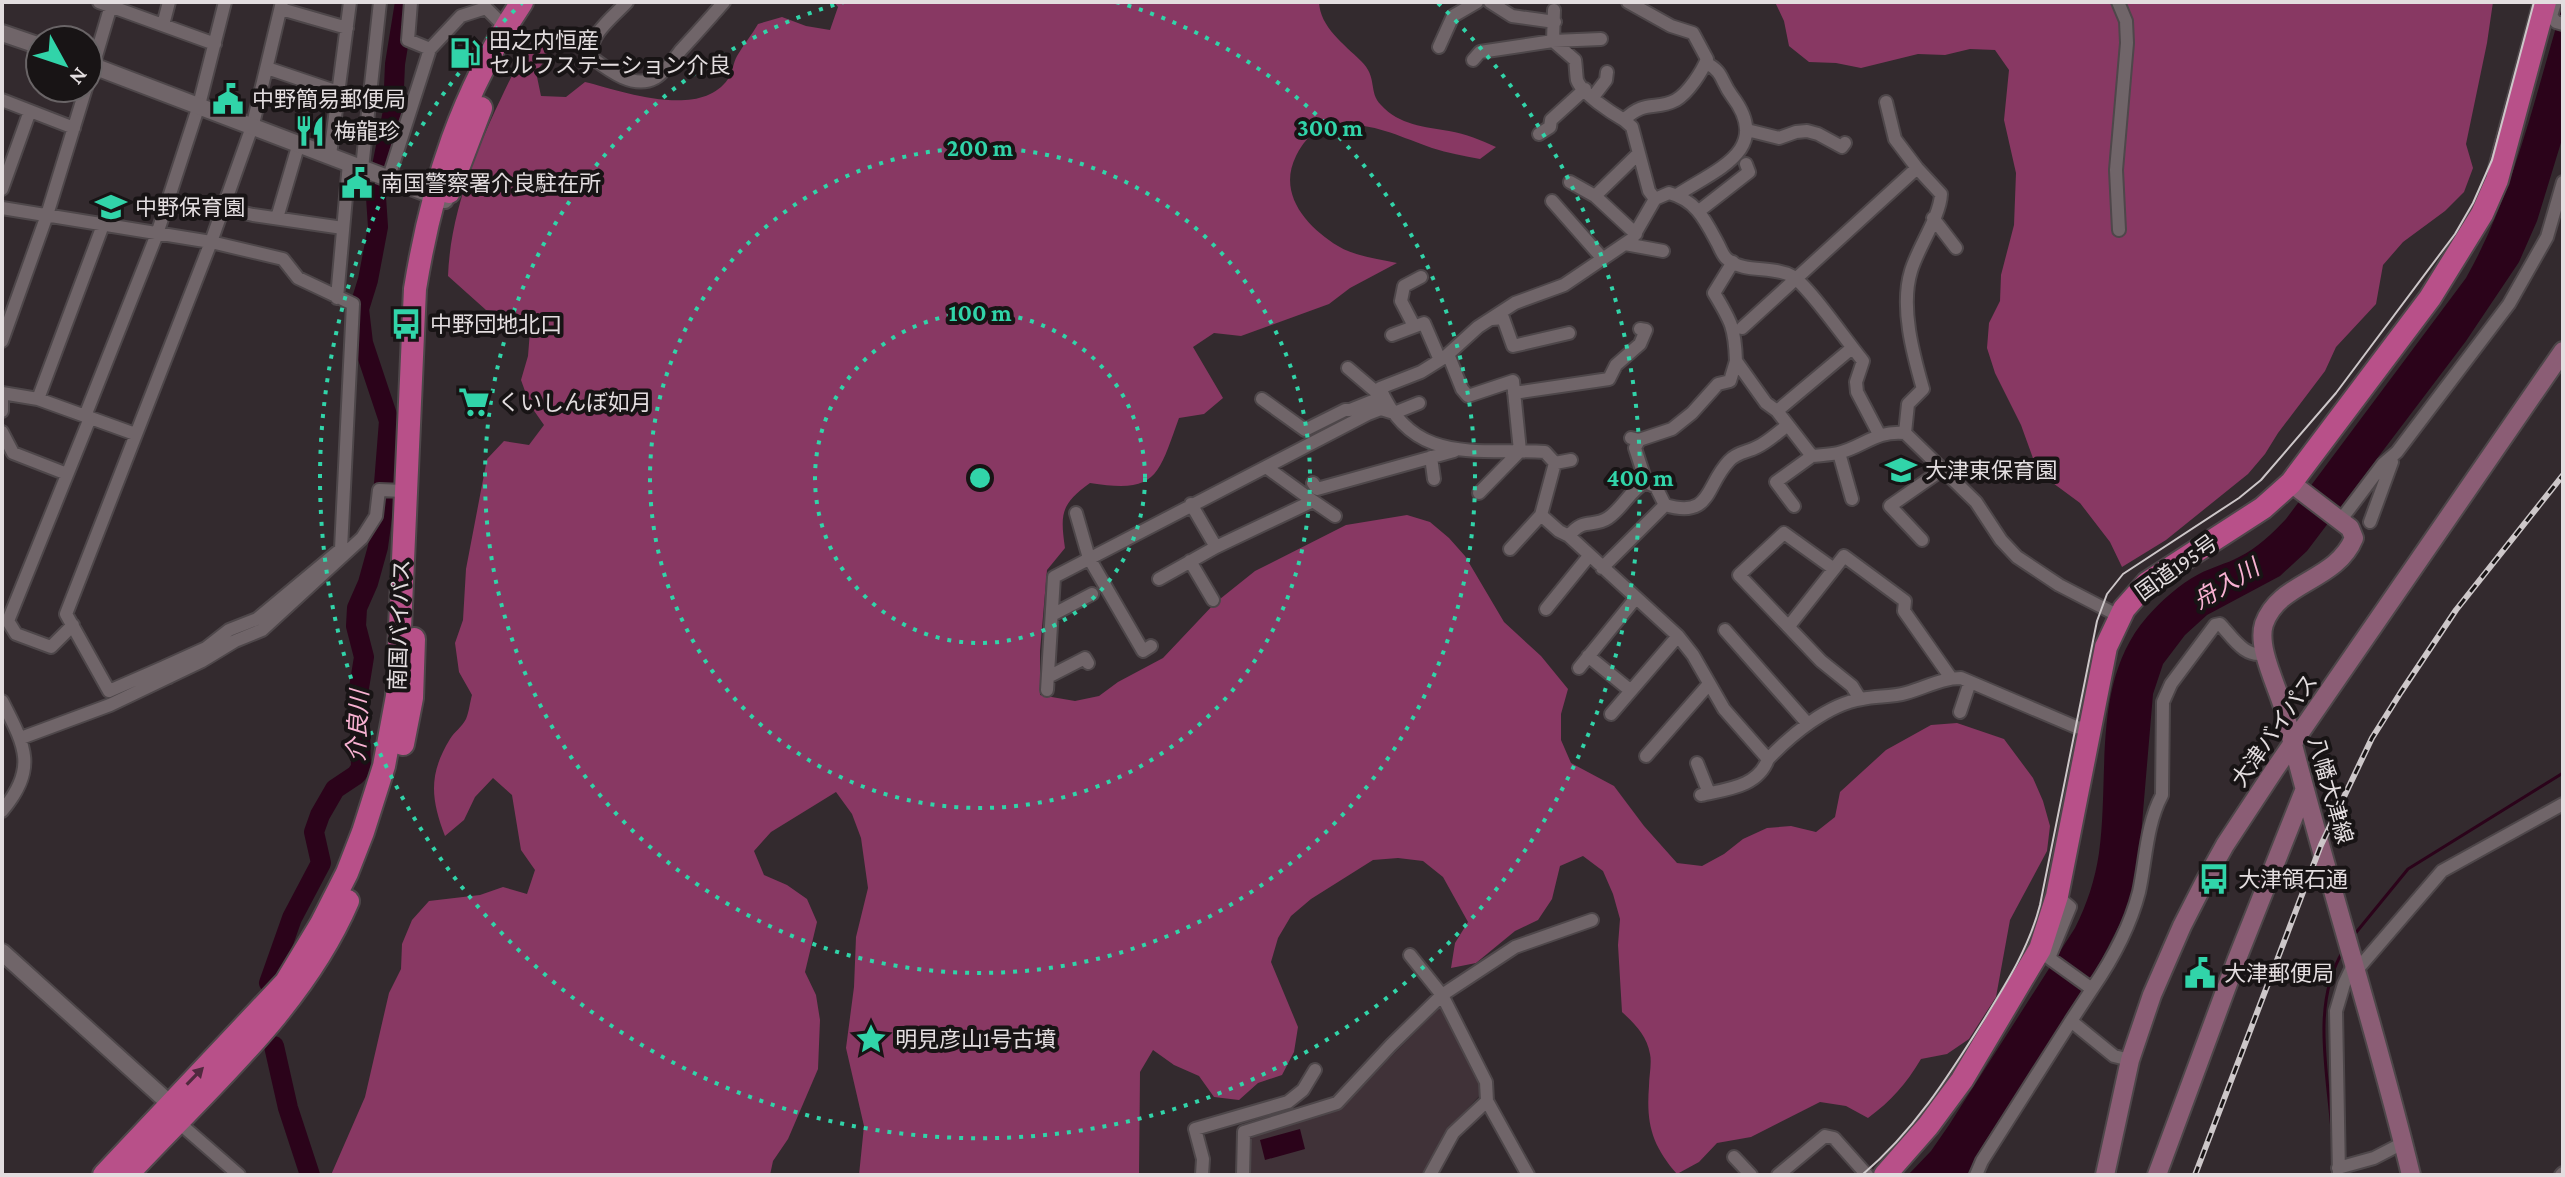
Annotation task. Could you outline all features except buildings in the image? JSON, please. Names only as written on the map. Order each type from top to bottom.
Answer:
[{"type":"highway","name":"南国バイパス","points":[[511,32],[522,2]]},
{"type":"highway","name":"南国バイパス","points":[[127,1175],[173,1112],[286,982],[321,924],[352,859],[384,766],[397,696],[415,289],[453,134],[480,75],[511,32],[540,2]]},
{"type":"highway","name":"国道195号","points":[[1885,1175],[1944,1106],[2018,991],[2040,949],[2057,896],[2106,647],[2119,616],[2147,583],[2298,488],[2430,298],[2482,214],[2497,180],[2554,17]]},
{"type":"highway","name":"南国バイパス","points":[[104,1175],[258,1039],[295,992],[335,932],[376,838],[398,768],[412,698],[428,293],[439,198]]},
{"type":"main road","name":"大津バイパス","points":[[2105,1175],[2130,1060],[2152,995],[2193,903],[2225,845],[2563,351]]},
{"type":"main road","points":[[2298,488],[2339,520]]},
{"type":"main road","name":"八幡大津線","points":[[2339,520],[2350,528],[2354,538],[2348,553],[2340,562],[2281,598],[2265,623],[2261,640],[2293,745],[2411,1175]]},
{"type":"main road","points":[[2157,1175],[2237,959],[2304,791]]},
{"type":"street","points":[[163,25],[169,2]]},
{"type":"street","points":[[73,625],[51,647],[16,634],[8,621],[157,234],[199,105],[225,2]]},
{"type":"street","points":[[330,155],[350,2]]},
{"type":"street","points":[[371,171],[380,2]]},
{"type":"street","points":[[411,2],[408,40],[430,49]]},
{"type":"street","points":[[627,2],[596,36],[590,47],[591,57],[627,79],[646,81],[656,78],[670,64],[724,2]]},
{"type":"street","points":[[1439,47],[1453,16],[1477,2]]},
{"type":"street","points":[[1490,2],[1512,16],[1554,16],[1553,41]]},
{"type":"street","points":[[1624,120],[1646,105],[1678,99],[1707,59],[1693,33],[1671,26],[1628,2]]},
{"type":"street","points":[[2118,2],[2126,21],[2127,43],[2116,170],[2119,230]]},
{"type":"street","points":[[2554,17],[2551,16],[2557,2]]},
{"type":"street","points":[[102,24],[108,3],[215,44]]},
{"type":"street","points":[[347,28],[282,6],[253,124],[211,242],[66,614],[109,691],[167,672],[262,630],[362,538],[376,516],[379,490],[404,491]]},
{"type":"street","points":[[337,298],[343,228],[430,49],[461,16],[478,9],[486,8],[511,32]]},
{"type":"street","points":[[2,33],[24,41]]},
{"type":"street","points":[[1473,60],[1480,52],[1553,41],[1601,39]]},
{"type":"street","points":[[1553,41],[1575,60],[1577,80],[1632,127],[1649,191],[1655,199]]},
{"type":"street","points":[[1677,195],[1737,154],[1747,130],[1746,118],[1719,70],[1706,63]]},
{"type":"street","points":[[267,68],[338,92]]},
{"type":"street","points":[[104,70],[253,124],[439,198]]},
{"type":"street","points":[[1539,134],[1550,127],[1551,120],[1606,80],[1607,72]]},
{"type":"street","points":[[2,100],[74,128]]},
{"type":"street","points":[[1886,102],[1895,139],[1941,194],[1941,202],[1909,281],[1908,309],[1923,389],[1908,404],[1905,433]]},
{"type":"street","points":[[2,341],[47,215],[81,104]]},
{"type":"street","points":[[2,189],[30,111]]},
{"type":"street","points":[[1747,130],[1779,138],[1807,131],[1842,147],[1845,143]]},
{"type":"street","points":[[277,218],[299,143]]},
{"type":"street","points":[[1595,196],[1638,154]]},
{"type":"street","points":[[1699,211],[1749,172],[1746,164]]},
{"type":"street","points":[[1742,328],[1917,168]]},
{"type":"street","points":[[1570,182],[1595,196],[1636,234]]},
{"type":"street","points":[[2370,522],[2386,472],[2397,452],[2509,304],[2547,237],[2563,182]]},
{"type":"street","points":[[1262,399],[1305,430],[1378,389],[1421,372],[1515,303],[1564,285],[1625,244],[1636,234],[1655,199],[1669,193],[1696,206],[1726,259],[1741,266],[1770,268],[1795,278],[1863,361],[1856,382],[1857,392],[1879,434]]},
{"type":"street","points":[[1552,201],[1603,259]]},
{"type":"street","points":[[2,208],[211,242],[283,259],[298,278],[353,304],[341,549],[257,619],[229,630],[167,672],[100,709],[21,738]]},
{"type":"street","points":[[223,208],[343,228]]},
{"type":"street","points":[[1933,218],[1956,248]]},
{"type":"street","points":[[38,399],[103,225]]},
{"type":"street","points":[[1625,244],[1663,251]]},
{"type":"street","points":[[1665,505],[1656,487],[1646,482],[1635,439],[1672,429],[1692,413],[1718,384],[1730,381],[1736,361],[1735,334],[1730,318],[1714,293],[1733,262]]},
{"type":"street","points":[[1414,326],[1401,301],[1404,286],[1421,277]]},
{"type":"street","points":[[1489,320],[1503,318],[1513,346],[1569,333]]},
{"type":"street","points":[[1392,335],[1424,323],[1468,396],[1513,381],[1520,451]]},
{"type":"street","points":[[1514,393],[1609,379],[1616,365],[1640,344],[1646,330],[1640,329]]},
{"type":"street","points":[[1777,411],[1852,348]]},
{"type":"street","points":[[1736,361],[1766,403],[1777,411],[1812,456]]},
{"type":"street","points":[[1348,368],[1378,389],[1387,411]]},
{"type":"street","points":[[2,393],[38,399],[135,434]]},
{"type":"street","points":[[2,399],[2,411]]},
{"type":"street","points":[[1345,410],[1375,400],[1429,442],[1454,451]]},
{"type":"street","points":[[1088,663],[1085,658],[1048,683],[1054,577],[1266,467],[1387,411],[1419,403]]},
{"type":"street","points":[[1665,505],[1682,509],[1704,502],[1729,461],[1741,452],[1757,448],[1788,425]]},
{"type":"street","points":[[1794,506],[1776,482],[1812,456],[1839,453],[1891,431],[1905,433],[1976,502],[2001,540],[2017,557],[2059,585],[2119,616]]},
{"type":"street","points":[[2,432],[13,453],[67,474]]},
{"type":"street","points":[[1313,483],[1317,489],[1454,451],[1545,452],[1555,463]]},
{"type":"street","points":[[1479,493],[1520,451]]},
{"type":"street","points":[[2339,520],[2383,464],[2397,452]]},
{"type":"street","points":[[1839,453],[1852,499]]},
{"type":"street","points":[[1431,457],[1434,479]]},
{"type":"street","points":[[1555,463],[1571,460]]},
{"type":"street","points":[[1510,549],[1541,515],[1555,463]]},
{"type":"street","points":[[1266,467],[1335,516]]},
{"type":"street","points":[[1922,540],[1890,506],[1943,469]]},
{"type":"street","points":[[1569,536],[1584,523],[1605,521],[1646,482]]},
{"type":"street","points":[[1159,579],[1216,547],[1313,501]]},
{"type":"street","points":[[1191,504],[1216,547]]},
{"type":"street","points":[[1602,568],[1665,505]]},
{"type":"street","points":[[1076,513],[1089,558],[1143,651],[1151,646]]},
{"type":"street","points":[[1541,515],[1569,536],[1678,636],[1693,655],[1724,709],[1768,759]]},
{"type":"street","points":[[1834,569],[1784,533],[1739,575],[1821,661],[1852,686],[1860,699]]},
{"type":"street","points":[[1546,609],[1589,556]]},
{"type":"street","points":[[1789,626],[1844,556],[1905,601],[1904,611],[1951,678]]},
{"type":"street","points":[[1190,561],[1213,600]]},
{"type":"street","points":[[1052,615],[1092,594]]},
{"type":"street","points":[[1579,668],[1635,599]]},
{"type":"street","points":[[2154,848],[2162,795],[2163,702],[2171,684],[2215,625],[2220,624],[2247,653],[2257,656],[2266,653]]},
{"type":"street","points":[[1725,630],[1808,724]]},
{"type":"street","points":[[1611,714],[1678,636]]},
{"type":"street","points":[[1588,656],[1631,691]]},
{"type":"street","points":[[1697,763],[1705,794],[1749,783],[1764,771],[1768,759],[1789,737],[1808,724],[1860,699],[1906,694],[1951,678],[1961,678],[2076,727],[2089,729]]},
{"type":"street","points":[[1960,712],[1970,682]]},
{"type":"street","points":[[1646,756],[1709,684]]},
{"type":"street","points":[[2,701],[21,738],[24,772],[21,784],[2,811]]},
{"type":"street","points":[[1976,1175],[2130,921],[2139,891],[2146,844],[2162,795]]},
{"type":"street","points":[[2403,1143],[2339,1171],[2336,1011],[2344,984],[2355,967],[2442,871],[2563,804]]},
{"type":"street","points":[[2057,896],[2070,907],[2049,958],[2091,988]]},
{"type":"street","points":[[1243,1175],[1244,1132],[1337,1103],[1442,995],[1515,947],[1547,933],[1592,920]]},
{"type":"street","points":[[2,952],[239,1175]]},
{"type":"street","points":[[1410,955],[1442,995],[1486,1082],[1487,1101],[1528,1175]]},
{"type":"street","points":[[2071,1021],[2114,1056],[2130,1060]]},
{"type":"street","points":[[1202,1175],[1203,1159],[1195,1129],[1288,1102],[1303,1090],[1315,1070]]},
{"type":"street","points":[[1430,1175],[1453,1133],[1487,1101]]},
{"type":"street","points":[[1778,1175],[1825,1136],[1834,1138],[1867,1175]]},
{"type":"street","points":[[1734,1157],[1751,1175]]},
{"type":"shaded area","points":[[834,2],[1319,2],[1328,27],[1366,67],[1377,100],[1388,112],[1413,124],[1461,134],[1496,147],[1480,159],[1438,150],[1383,130],[1358,125],[1331,126],[1314,133],[1306,141],[1296,156],[1290,183],[1298,208],[1306,219],[1344,249],[1397,263],[1350,288],[1329,304],[1241,336],[1214,333],[1193,347],[1223,398],[1204,414],[1179,418],[1166,454],[1152,476],[1142,483],[1129,486],[1090,483],[1073,497],[1065,510],[1065,548],[1047,570],[1040,651],[1040,695],[1075,701],[1099,696],[1163,658],[1215,603],[1255,571],[1346,525],[1407,515],[1430,522],[1465,556],[1504,622],[1541,656],[1568,689],[1561,714],[1561,740],[1571,763],[1614,786],[1677,863],[1702,866],[1743,839],[1767,828],[1791,826],[1816,832],[1835,817],[1840,792],[1886,750],[1931,725],[1957,723],[2004,739],[2033,778],[2050,826],[2047,851],[2010,920],[1996,997],[1969,1039],[1947,1054],[1921,1059],[1898,1092],[1868,1118],[1846,1106],[1820,1102],[1751,1137],[1717,1143],[1699,1162],[1677,1174],[1652,1133],[1648,1100],[1651,1061],[1646,1042],[1622,1012],[1618,945],[1620,919],[1603,871],[1583,856],[1560,866],[1552,899],[1538,920],[1515,931],[1476,963],[1451,968],[1455,943],[1468,922],[1443,877],[1423,861],[1398,858],[1373,860],[1311,899],[1291,916],[1278,938],[1271,962],[1298,1027],[1294,1052],[1282,1075],[1258,1083],[1239,1100],[1214,1097],[1199,1076],[1174,1065],[1153,1050],[1140,1072],[1139,1175],[859,1175],[864,1126],[846,1048],[854,987],[856,937],[868,888],[861,838],[852,814],[836,792],[771,832],[754,851],[764,875],[787,885],[807,899],[817,922],[805,972],[816,995],[820,1020],[818,1069],[788,1139],[773,1161],[770,1175],[331,1175],[365,1097],[389,993],[401,969],[402,944],[412,920],[429,901],[480,895],[503,887],[527,894],[535,870],[521,850],[512,795],[493,778],[475,797],[464,820],[445,836],[434,787],[438,764],[450,739],[466,719],[472,695],[459,672],[455,643],[463,620],[466,569],[487,459],[504,441],[529,445],[544,425],[530,405],[521,380],[528,356],[530,331],[512,313],[486,310],[448,276],[457,216],[487,130],[526,47],[548,40],[552,51],[536,72],[541,96],[566,97],[585,82],[660,99],[699,98],[715,91],[728,79],[737,56],[758,24],[782,17],[806,26],[830,30],[838,7]]},
{"type":"shaded area","points":[[1775,2],[2493,2],[2466,144],[2473,168],[2464,192],[2445,211],[2403,242],[2383,265],[2376,304],[2336,347],[2325,371],[2248,474],[2166,540],[2122,567],[2110,542],[2080,503],[2038,472],[1987,348],[1989,323],[2000,301],[2001,275],[2014,225],[2016,173],[2004,120],[2009,70],[1995,50],[1970,49],[1945,55],[1918,54],[1861,68],[1809,62],[1789,46],[1784,21]]},
{"type":"shaded area","points":[[1441,1006],[1481,1076],[1481,1094],[1450,1127],[1422,1175],[1254,1175],[1249,1172],[1250,1135],[1340,1109]]},
{"type":"water","name":"舟入川","points":[[2563,4],[2563,136],[2537,221],[2519,262],[2466,341],[2307,551],[2280,576],[2207,615],[2185,635],[2163,664],[2153,694],[2138,871],[2128,908],[2095,972],[1981,1148],[1967,1175],[1908,1175],[1931,1151],[1949,1125],[2075,928],[2083,910],[2099,853],[2110,699],[2117,670],[2129,642],[2147,617],[2178,588],[2199,574],[2252,549],[2286,519],[2466,278],[2483,246],[2510,178]]},
{"type":"water","points":[[1300,1129],[1305,1149],[1265,1160],[1260,1140]]},
{"type":"waterway","name":"介良川","points":[[384,484],[389,421],[363,343],[359,309],[378,227],[376,197],[393,111],[395,64],[405,2]]},
{"type":"waterway","name":"介良川","points":[[269,983],[292,918],[321,863],[314,832],[320,815],[335,789],[361,768],[359,688],[364,657],[356,626],[357,608],[378,547],[385,495]]},
{"type":"waterway","points":[[2354,935],[2408,869],[2563,773]]},
{"type":"waterway","points":[[2332,1131],[2324,1016],[2333,972],[2343,951]]},
{"type":"waterway","name":"介良川","points":[[274,1046],[288,1108],[310,1175]]},
{"type":"tram line","points":[[1862,1175],[1898,1141],[1943,1083],[2000,993],[2030,936],[2040,905],[2097,621],[2107,594],[2123,574],[2239,498],[2261,480],[2336,393],[2455,234],[2492,160],[2534,2]]},
{"type":"railway","points":[[2195,1175],[2321,845],[2372,738],[2456,610],[2563,475]]},
{"type":"place","name":"田之内恒産 セルフステーション介良","points":[[465,53]]},
{"type":"place","name":"中野簡易郵便局","points":[[228,99]]},
{"type":"place","name":"梅龍珍","points":[[310,131]]},
{"type":"place","name":"南国警察署介良駐在所","points":[[357,183]]},
{"type":"place","name":"中野保育園","points":[[111,207]]},
{"type":"place","name":"中野団地北口","points":[[406,324]]},
{"type":"place","name":"くいしんぼ如月","points":[[474,402]]},
{"type":"place","name":"大津東保育園","points":[[1901,470]]},
{"type":"place","name":"大津領石通","points":[[2214,879]]},
{"type":"place","name":"大津郵便局","points":[[2200,973]]},
{"type":"place","name":"明見彦山1号古墳","points":[[871,1039]]}]
